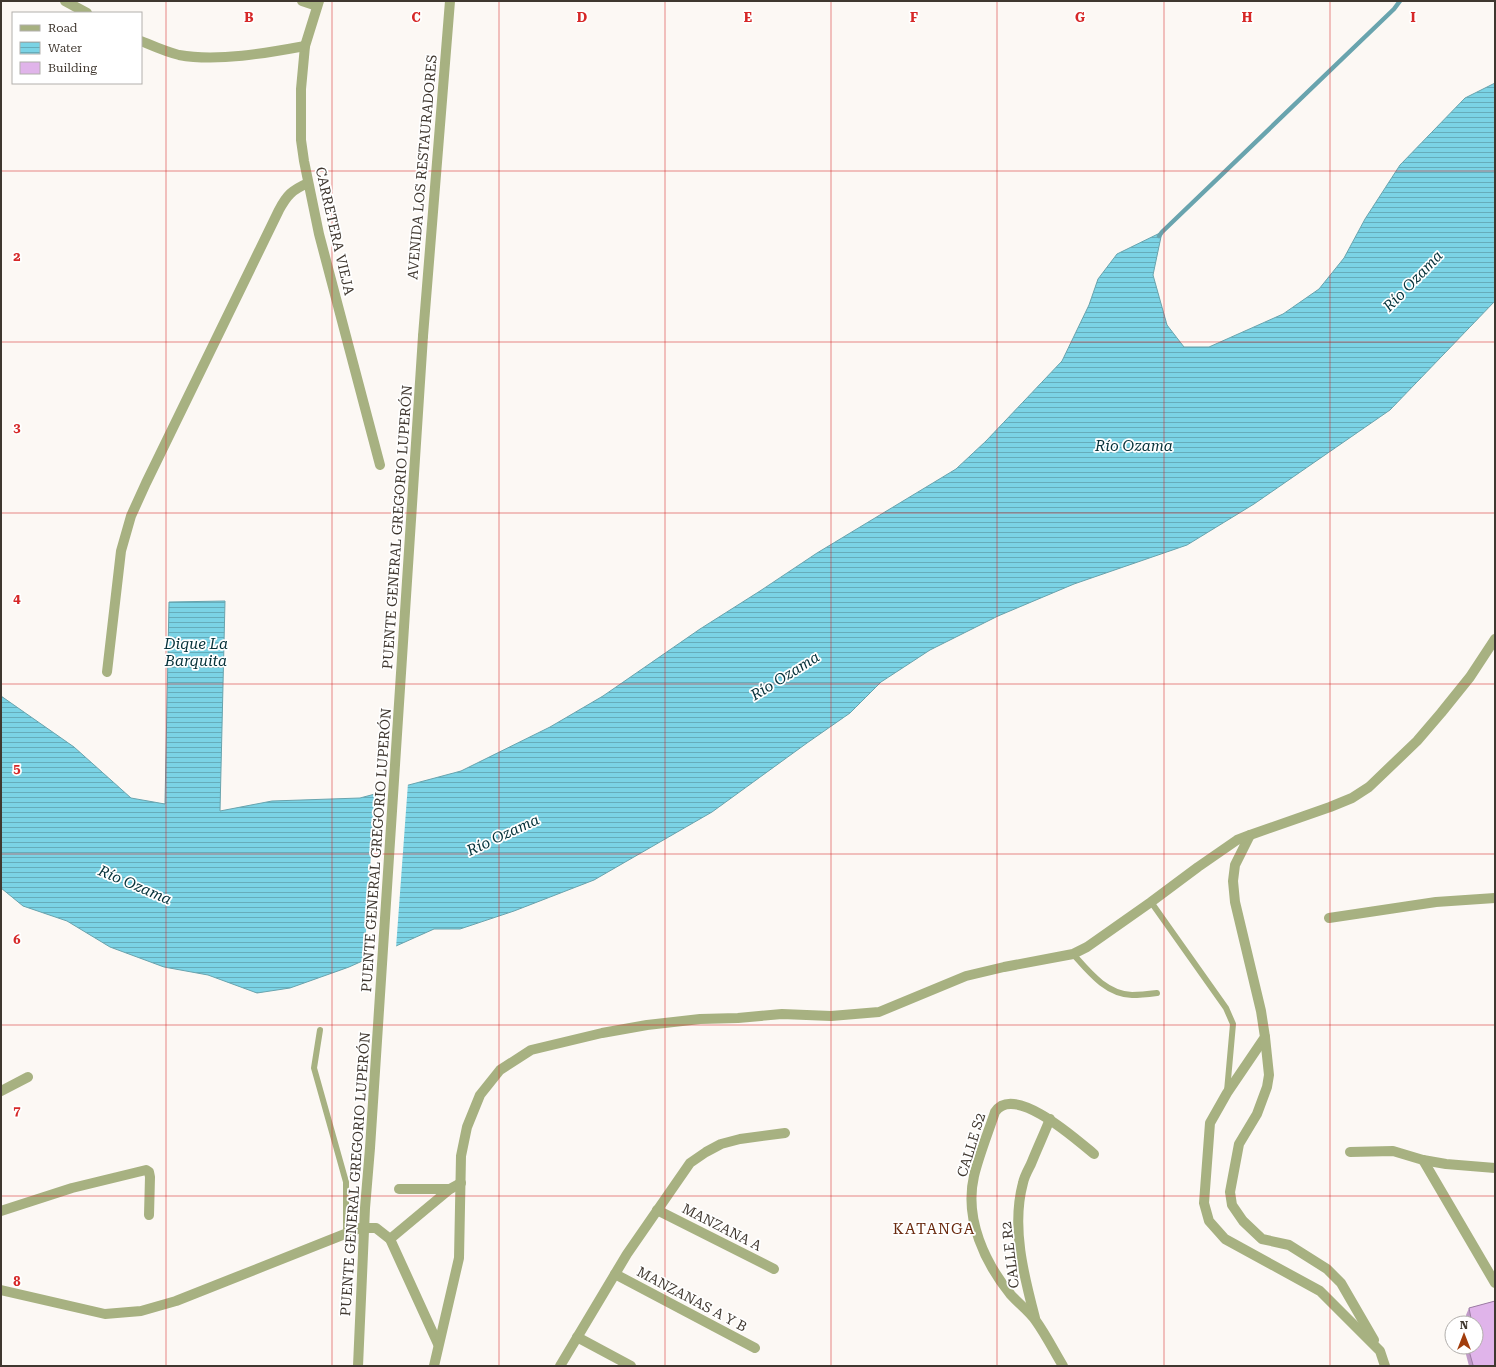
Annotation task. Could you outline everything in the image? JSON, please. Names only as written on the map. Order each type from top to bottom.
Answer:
[{"type":"street","points":[[65,1],[85,12]]},
{"type":"street","points":[[302,1],[318,4]]},
{"type":"street","name":"AVENIDA LOS RESTAURADORES","points":[[423,336],[450,1]]},
{"type":"street","name":"CARRETERA VIEJA","points":[[318,4],[305,46],[301,89],[301,140],[308,183],[380,465]]},
{"type":"street","points":[[142,41],[162,50],[198,57],[239,56],[305,46]]},
{"type":"street","points":[[107,672],[121,551],[132,516],[146,483],[279,210],[286,198],[294,190],[308,183]]},
{"type":"street","name":"PUENTE GENERAL GREGORIO LUPERÓN","points":[[358,1366],[365,1208],[423,336]]},
{"type":"street","points":[[434,1366],[459,1258],[461,1156],[467,1127],[480,1095],[500,1070],[530,1050],[602,1033],[647,1025],[700,1019],[738,1018],[782,1014],[831,1016],[879,1012],[966,976],[1073,954],[1087,947],[1223,849],[1250,834],[1352,798],[1369,787],[1417,741],[1441,713],[1470,677],[1495,639]]},
{"type":"street","points":[[1250,834],[1235,865],[1233,882],[1235,902],[1261,1011],[1269,1075],[1267,1087],[1257,1114],[1239,1144],[1230,1192],[1232,1205],[1243,1221],[1262,1239],[1289,1245],[1327,1269],[1342,1283],[1380,1351],[1385,1366]]},
{"type":"street","points":[[1329,918],[1436,902],[1495,898]]},
{"type":"street","points":[[1265,1037],[1226,1093],[1210,1122],[1204,1203],[1209,1221],[1225,1239],[1320,1291],[1380,1351]]},
{"type":"street","points":[[1,1091],[28,1077]]},
{"type":"street","name":"CALLE S2","points":[[1036,1320],[1012,1296],[986,1258],[974,1218],[972,1201],[974,1177],[995,1112],[998,1108],[1003,1105],[1016,1104],[1050,1119]]},
{"type":"street","points":[[1050,1119],[1094,1154]]},
{"type":"street","name":"CALLE R2","points":[[1036,1320],[1026,1282],[1022,1256],[1019,1232],[1019,1207],[1023,1183],[1050,1119]]},
{"type":"street","points":[[560,1366],[627,1254],[690,1163],[721,1144],[740,1139],[785,1133]]},
{"type":"street","points":[[1350,1152],[1393,1151],[1423,1160],[1446,1164],[1495,1168]]},
{"type":"street","points":[[1423,1160],[1495,1283]]},
{"type":"street","points":[[1,1211],[72,1188],[146,1170],[150,1172],[149,1215]]},
{"type":"street","points":[[390,1239],[450,1189],[461,1182]]},
{"type":"street","points":[[399,1189],[450,1189]]},
{"type":"street","name":"MANZANA A","points":[[657,1210],[774,1269]]},
{"type":"street","points":[[1,1290],[105,1314],[141,1311],[176,1301],[303,1251],[346,1232],[360,1228],[376,1228],[390,1239],[438,1344]]},
{"type":"street","name":"MANZANAS A Y B","points":[[615,1274],[755,1348]]},
{"type":"street","points":[[1036,1320],[1063,1366]]},
{"type":"street","points":[[578,1337],[631,1366]]},
{"type":"lane","points":[[1151,902],[1226,1008],[1233,1024],[1226,1093]]},
{"type":"lane","points":[[1073,954],[1093,977],[1110,989],[1130,995],[1157,994]]},
{"type":"lane","points":[[320,1030],[314,1068],[346,1182],[346,1232]]},
{"type":"water","name":"Río Ozama","points":[[1495,83],[1495,301],[1390,410],[1254,504],[1187,545],[1074,584],[998,616],[930,650],[881,682],[850,713],[712,812],[594,880],[514,911],[460,929],[434,929],[349,967],[290,988],[257,993],[208,975],[164,967],[110,947],[67,921],[23,906],[1,888],[1,696],[74,747],[131,798],[165,804],[169,602],[225,601],[220,811],[272,801],[360,798],[461,771],[550,727],[603,696],[700,629],[817,553],[956,469],[986,441],[1062,361],[1089,305],[1098,279],[1117,254],[1162,232],[1153,275],[1167,325],[1184,347],[1209,347],[1283,314],[1319,289],[1344,258],[1365,219],[1400,165],[1465,98]]},
{"type":"pier","points":[[408,783],[396,948],[364,963],[375,792]]},
{"type":"building","points":[[1495,1301],[1495,1366],[1471,1366],[1473,1365],[1470,1355],[1484,1355],[1484,1315],[1470,1315],[1469,1308]]},
{"type":"waterway","points":[[1159,236],[1394,9],[1400,1]]},
{"type":"district","name":"KATANGA","points":[[934,1229]]},
{"type":"water label","name":"Dique La Barquita","points":[[196,652]]}]
